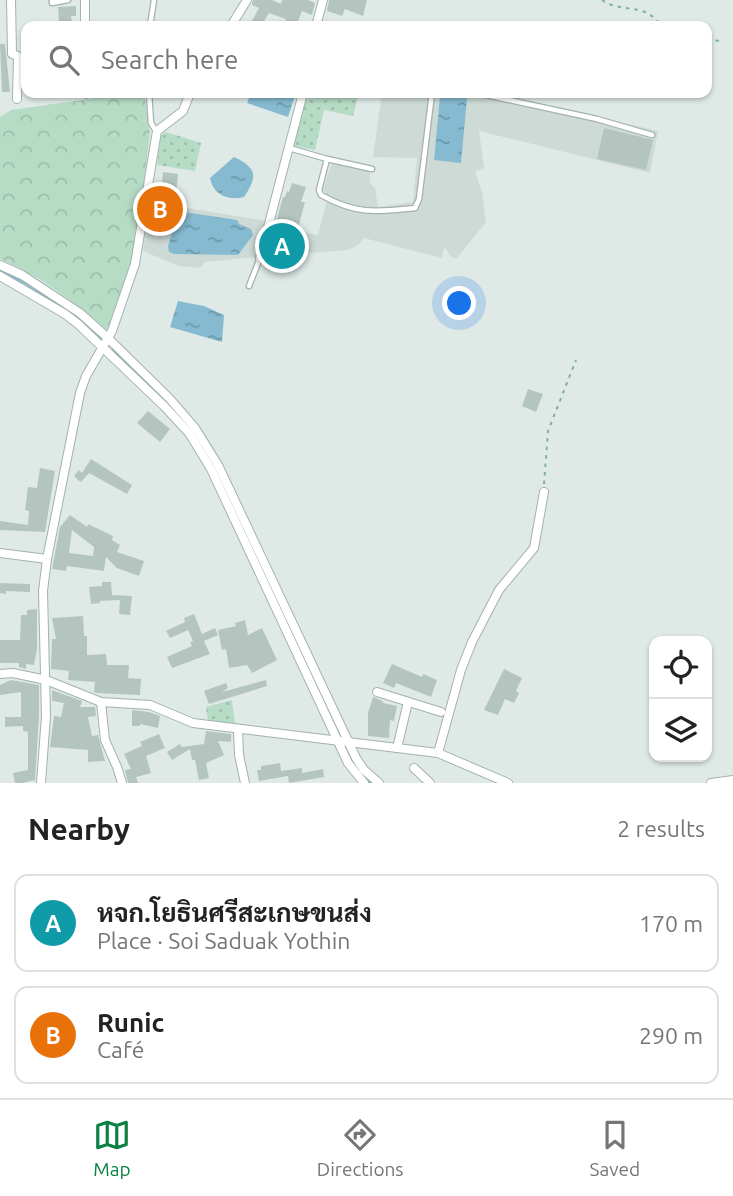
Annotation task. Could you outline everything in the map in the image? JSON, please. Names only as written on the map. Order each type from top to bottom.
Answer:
[{"type":"street","points":[[11,0],[12,54],[18,56],[18,99]]},
{"type":"street","points":[[85,0],[85,21]]},
{"type":"street","points":[[234,21],[247,0]]},
{"type":"street","points":[[317,21],[323,0]]},
{"type":"street","points":[[41,783],[46,680],[43,591],[80,393],[86,376],[108,339],[135,264],[157,131],[183,111],[188,98]]},
{"type":"street","points":[[260,258],[302,98]]},
{"type":"street","points":[[0,265],[22,275],[79,313],[170,399],[195,428],[218,465],[344,743],[348,763],[364,783]]},
{"type":"street","points":[[0,276],[65,314],[103,347],[189,433],[211,468],[344,743],[364,770],[379,783]]},
{"type":"street","points":[[438,753],[461,670],[472,642],[499,590],[534,548],[544,492]]},
{"type":"street","points":[[0,552],[47,559]]},
{"type":"street","points":[[0,674],[13,673],[46,680],[101,702],[150,705],[193,723],[438,753],[508,783]]},
{"type":"street","points":[[377,692],[441,712]]},
{"type":"street","points":[[101,702],[105,740],[121,783]]},
{"type":"street","points":[[397,748],[408,702]]},
{"type":"street","points":[[238,730],[239,755],[245,783]]},
{"type":"street","points":[[414,768],[430,783]]},
{"type":"street","points":[[711,783],[733,780]]},
{"type":"lane","points":[[52,0],[52,3],[68,0]]},
{"type":"lane","points":[[151,21],[154,0]]},
{"type":"lane","points":[[149,98],[151,123],[157,131]]},
{"type":"lane","points":[[327,159],[319,190],[321,195],[335,203],[370,212],[415,208],[419,199],[431,98]]},
{"type":"lane","points":[[500,98],[597,119],[652,135]]},
{"type":"lane","points":[[289,148],[372,169]]},
{"type":"lane","points":[[249,286],[260,258]]},
{"type":"path","points":[[602,0],[613,7],[647,13],[655,21]]},
{"type":"path","points":[[712,40],[723,41]]},
{"type":"path","points":[[544,492],[543,473],[548,431],[576,360]]},
{"type":"shaded area","points":[[381,98],[516,98],[658,131],[650,173],[479,131],[484,168],[475,171],[482,192],[486,222],[457,258],[452,258],[444,247],[442,258],[364,238],[360,244],[348,250],[296,254],[301,232],[318,235],[328,196],[323,189],[332,162],[370,171],[370,183],[375,188],[378,207],[413,202],[417,158],[373,157]]},
{"type":"shaded area","points":[[151,202],[266,221],[257,257],[205,262],[200,268],[179,266],[143,251]]},
{"type":"green space","points":[[145,98],[150,133],[131,263],[107,330],[56,290],[0,259],[0,117],[11,110],[90,99]]},
{"type":"green space","points":[[306,98],[358,98],[353,116],[324,110],[315,150],[294,146]]},
{"type":"green space","points":[[166,132],[201,143],[195,171],[157,165],[161,135]]},
{"type":"green space","points":[[232,700],[235,725],[208,722],[206,707]]},
{"type":"water","points":[[249,98],[294,98],[288,117],[247,103]]},
{"type":"water","points":[[440,98],[467,98],[461,163],[434,160]]},
{"type":"water","points":[[234,157],[247,165],[253,173],[252,183],[244,197],[227,197],[218,193],[210,178]]},
{"type":"water","points":[[184,212],[237,220],[239,224],[251,229],[253,235],[238,255],[174,254],[169,252],[168,246],[178,214]]},
{"type":"water","points":[[178,301],[204,306],[224,315],[222,342],[170,327]]},
{"type":"building","points":[[253,0],[272,0],[281,4],[282,0],[308,0],[315,3],[312,15],[302,11],[298,21],[286,21],[269,13],[264,21],[252,21],[259,8],[252,5]]},
{"type":"building","points":[[329,0],[367,0],[363,16],[345,9],[342,16],[327,11]]},
{"type":"building","points":[[76,6],[76,16],[71,16],[72,21],[59,21],[58,7]]},
{"type":"building","points":[[0,44],[5,44],[10,92],[2,92]]},
{"type":"building","points":[[604,128],[653,140],[646,170],[597,159]]},
{"type":"building","points":[[163,172],[178,174],[175,203],[170,202],[168,214],[159,212],[158,217],[150,216],[154,192],[161,193]]},
{"type":"building","points":[[292,183],[306,187],[301,202],[305,202],[291,254],[271,248],[274,239],[287,243],[291,230],[275,226],[283,197],[289,192]]},
{"type":"building","points":[[528,389],[543,394],[536,412],[522,406]]},
{"type":"building","points":[[148,411],[170,429],[160,442],[137,423]]},
{"type":"building","points":[[91,459],[132,485],[127,494],[89,473],[81,482],[78,480],[74,476],[79,470],[82,473]]},
{"type":"building","points":[[40,468],[55,471],[45,532],[0,530],[0,521],[28,525],[29,511],[25,510],[28,487],[37,488]]},
{"type":"building","points":[[70,515],[87,527],[88,524],[113,536],[112,540],[120,545],[117,552],[144,561],[139,576],[117,568],[106,557],[104,571],[67,566],[66,571],[52,569],[60,527]],"holes":[[[72,530],[94,547],[93,556],[69,553]]]},
{"type":"building","points":[[102,582],[111,582],[112,595],[132,596],[130,615],[119,614],[120,600],[91,604],[89,587],[102,586]]},
{"type":"building","points":[[0,583],[30,584],[30,592],[0,593]]},
{"type":"building","points":[[37,609],[37,649],[34,665],[26,664],[26,669],[19,667],[19,663],[0,663],[0,640],[20,640],[21,615],[27,615],[27,610]]},
{"type":"building","points":[[194,614],[202,634],[215,628],[218,635],[204,641],[210,654],[172,668],[167,657],[192,646],[190,642],[193,641],[188,630],[170,638],[166,631],[185,622],[184,618]]},
{"type":"building","points":[[83,616],[87,655],[106,654],[107,665],[129,665],[128,678],[141,679],[140,695],[96,693],[95,682],[68,680],[69,671],[51,669],[52,639],[56,639],[52,618]]},
{"type":"building","points":[[245,620],[248,635],[262,628],[277,660],[252,673],[247,665],[229,668],[226,649],[222,650],[218,630],[236,626],[235,623]]},
{"type":"building","points":[[392,664],[422,677],[423,674],[437,680],[431,697],[396,683],[394,688],[383,683]]},
{"type":"building","points":[[504,669],[522,678],[514,703],[505,699],[498,715],[484,710]]},
{"type":"building","points":[[11,680],[39,685],[35,780],[22,783],[15,783],[13,773],[28,770],[28,732],[23,731],[23,726],[5,727],[5,717],[21,717],[21,692],[0,695],[0,685]]},
{"type":"building","points":[[266,680],[267,686],[209,704],[204,691],[226,683],[228,688],[222,692]]},
{"type":"building","points":[[52,690],[82,701],[80,707],[95,707],[96,716],[88,717],[92,736],[98,735],[105,761],[88,762],[88,750],[50,747],[54,716],[61,717],[64,703],[52,701]]},
{"type":"building","points":[[373,697],[383,703],[397,706],[394,721],[390,720],[389,738],[368,736],[368,713]]},
{"type":"building","points":[[132,710],[160,716],[158,728],[140,724],[132,726]]},
{"type":"building","points":[[206,731],[231,734],[231,742],[218,741],[224,755],[206,763],[209,778],[199,780],[190,749],[172,760],[167,752],[180,744],[182,747],[204,744]]},
{"type":"building","points":[[159,734],[165,748],[146,756],[151,773],[136,777],[138,783],[128,783],[125,770],[131,769],[124,754],[142,746],[140,742]]},
{"type":"building","points":[[280,763],[281,771],[302,768],[302,773],[323,769],[324,777],[289,783],[288,776],[259,781],[257,770],[261,770],[261,766]]},
{"type":"waterway","points":[[0,271],[25,283],[63,308]]},
{"type":"waterway","points":[[71,314],[101,339]]},
{"type":"waterway","points":[[113,350],[189,427]]},
{"type":"waterway","points":[[202,447],[215,468]]},
{"type":"waterway","points":[[291,630],[341,738]]},
{"type":"waterway","points":[[344,744],[358,769]]},
{"type":"waterway","points":[[362,774],[371,783]]},
{"type":"place","name":"Runic","points":[[160,209]]},
{"type":"place","name":"หจก.โยธินศรีสะเกษขนส่ง","points":[[282,246]]}]
